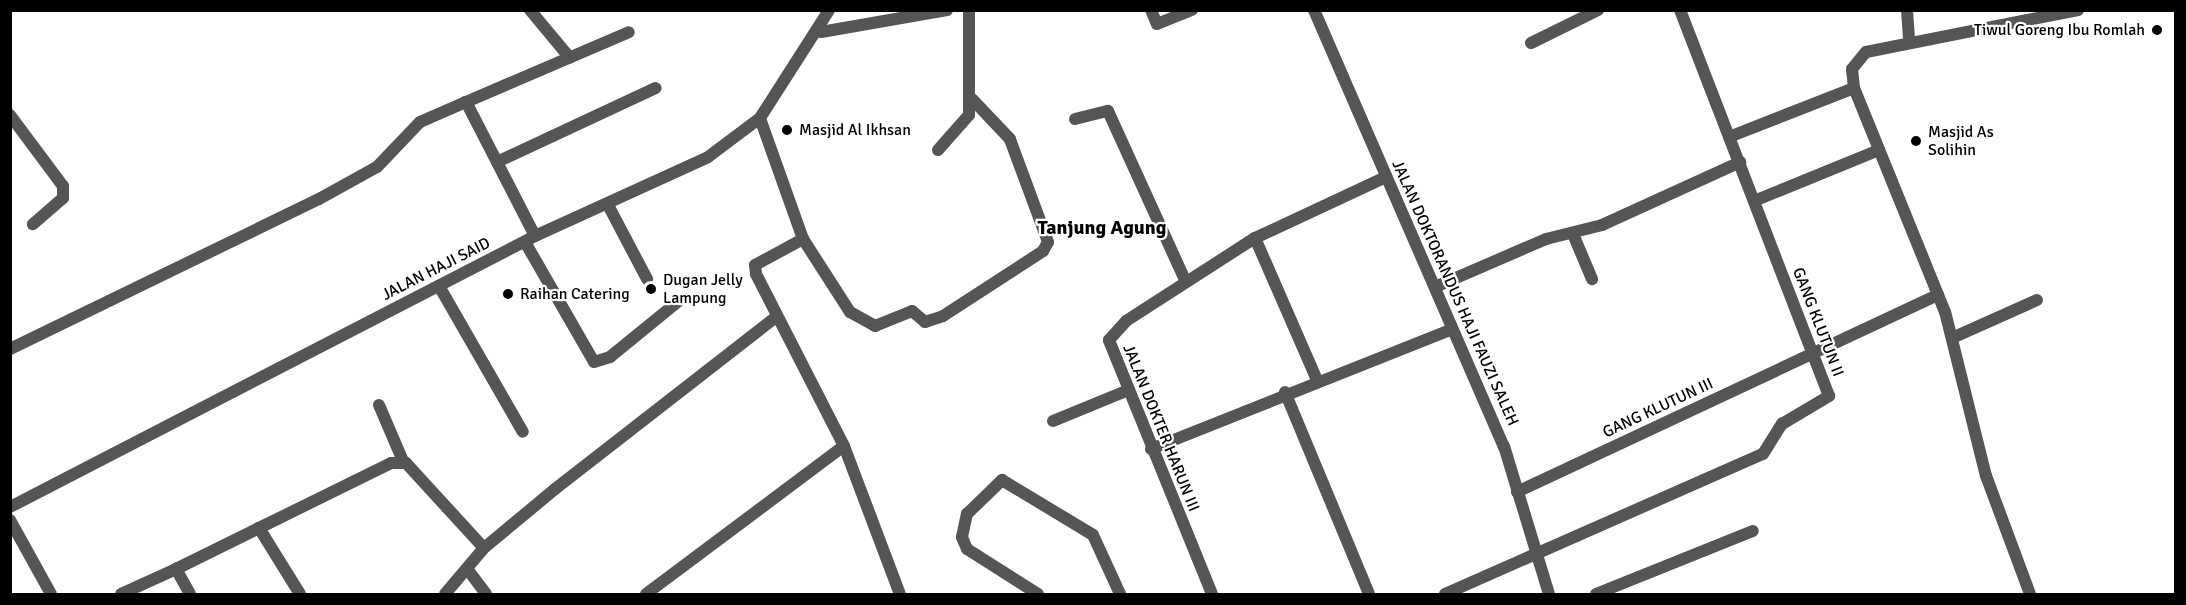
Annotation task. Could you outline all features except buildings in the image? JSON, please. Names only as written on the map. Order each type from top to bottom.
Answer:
[{"type":"street","points":[[530,10],[570,58]]},
{"type":"street","name":"JALAN HAJI SAID","points":[[10,507],[530,239],[708,157],[760,118],[820,32],[830,10]]},
{"type":"street","points":[[820,32],[947,10]]},
{"type":"street","points":[[938,150],[962,128],[972,99],[969,10]]},
{"type":"street","points":[[1151,10],[1157,24],[1192,10]]},
{"type":"street","name":"JALAN DOKTORANDUS HAJI FAUZI SALEH","points":[[1314,10],[1504,446],[1549,594]]},
{"type":"street","points":[[1531,43],[1598,10]]},
{"type":"street","name":"GANG KLUTUN II","points":[[1536,555],[1763,454],[1782,424],[1828,396],[1680,10]]},
{"type":"street","points":[[1907,10],[1909,42]]},
{"type":"street","points":[[2030,594],[1986,476],[1952,339],[1938,295],[1854,88],[1856,57],[1909,42],[2078,10]]},
{"type":"street","points":[[10,349],[319,200],[377,166],[420,122],[629,32]]},
{"type":"street","points":[[497,162],[656,88]]},
{"type":"street","points":[[1729,137],[1854,88]]},
{"type":"street","points":[[760,118],[803,239],[850,312],[875,326],[912,311],[925,322],[943,316],[1043,251],[1048,242],[1010,139],[972,99]]},
{"type":"street","points":[[466,102],[497,162],[530,239],[594,362],[610,357],[680,300]]},
{"type":"street","points":[[1075,119],[1108,111],[1185,280]]},
{"type":"street","points":[[10,115],[63,186],[63,198],[33,224]]},
{"type":"street","points":[[1754,201],[1879,150]]},
{"type":"street","points":[[1435,287],[1546,239],[1573,234],[1740,162]]},
{"type":"street","name":"JALAN DOKTER HARUN III","points":[[1212,594],[1126,391],[1110,348],[1112,333],[1185,280],[1255,238],[1386,177]]},
{"type":"street","points":[[608,205],[647,279]]},
{"type":"street","points":[[1573,234],[1592,279]]},
{"type":"street","points":[[1255,238],[1317,380]]},
{"type":"street","points":[[803,239],[755,265],[775,318],[844,446],[900,594]]},
{"type":"street","points":[[440,286],[523,432]]},
{"type":"street","name":"GANG KLUTUN III","points":[[1517,492],[1938,295]]},
{"type":"street","points":[[1952,339],[2037,300]]},
{"type":"street","points":[[445,594],[468,570],[484,548],[775,318]]},
{"type":"street","points":[[1151,449],[1317,380],[1452,329]]},
{"type":"street","points":[[1053,421],[1126,391]]},
{"type":"street","points":[[1285,393],[1369,594]]},
{"type":"street","points":[[380,405],[403,461],[484,548]]},
{"type":"street","points":[[646,594],[844,446]]},
{"type":"street","points":[[121,594],[403,461]]},
{"type":"street","points":[[1038,594],[968,549],[962,537],[967,514],[1002,480],[1093,535],[1120,594]]},
{"type":"street","points":[[10,520],[51,594]]},
{"type":"street","points":[[259,528],[300,594]]},
{"type":"street","points":[[1596,594],[1753,531]]},
{"type":"street","points":[[1445,594],[1536,555]]},
{"type":"street","points":[[176,569],[190,594]]},
{"type":"street","points":[[468,570],[486,594]]},
{"type":"place","name":"Tiwul Goreng Ibu Romlah","points":[[2157,30]]},
{"type":"place","name":"Masjid Al Ikhsan","points":[[787,130]]},
{"type":"place","name":"Masjid As Solihin","points":[[1916,141]]},
{"type":"place","name":"Dugan Jelly Lampung","points":[[651,289]]},
{"type":"place","name":"Raihan Catering","points":[[508,294]]},
{"type":"district","name":"Tanjung Agung","points":[[1102,227]]}]
